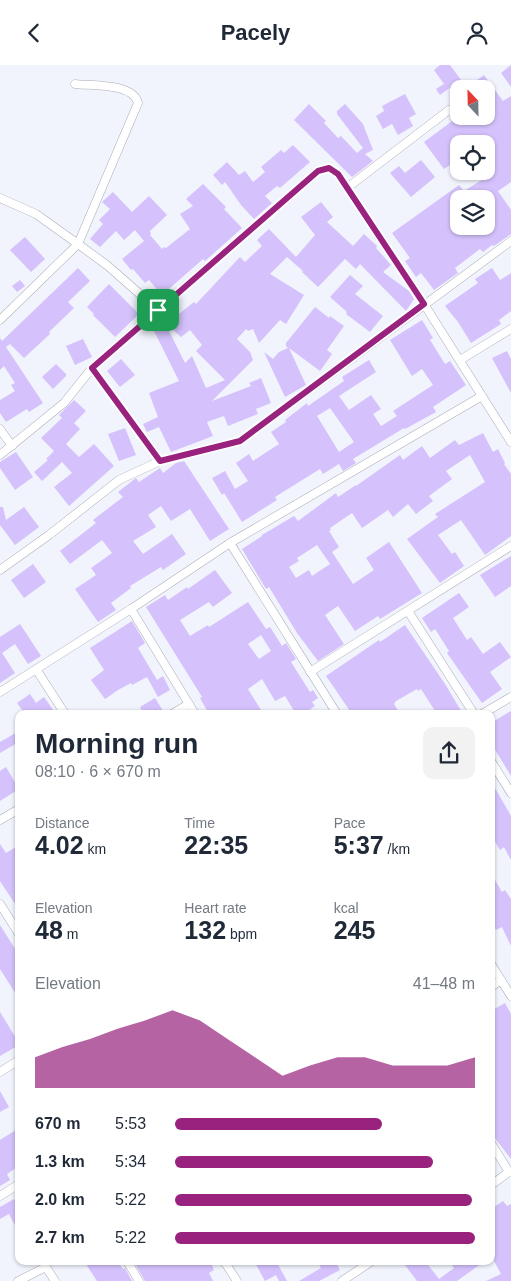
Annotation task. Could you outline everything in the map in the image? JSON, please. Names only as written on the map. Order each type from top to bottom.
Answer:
[{"type":"street","points":[[0,320],[78,244],[138,103],[134,95],[126,90],[75,84]]},
{"type":"street","points":[[347,188],[450,110]]},
{"type":"street","points":[[0,455],[64,403],[92,368],[158,310],[318,171],[329,168],[338,174],[424,304],[511,442]]},
{"type":"street","points":[[0,198],[36,214],[108,266],[158,310]]},
{"type":"street","points":[[0,570],[49,535],[119,480],[160,461],[240,441],[511,241]]},
{"type":"street","points":[[460,360],[511,329]]},
{"type":"street","points":[[92,368],[160,461]]},
{"type":"street","points":[[0,692],[131,609],[230,543],[482,396]]},
{"type":"street","points":[[0,429],[12,446]]},
{"type":"street","points":[[230,543],[334,710]]},
{"type":"street","points":[[310,672],[511,546]]},
{"type":"street","points":[[131,609],[193,710]]},
{"type":"street","points":[[408,611],[471,710]]},
{"type":"street","points":[[36,669],[62,710]]},
{"type":"street","points":[[489,710],[511,697]]},
{"type":"street","points":[[179,710],[189,704]]},
{"type":"street","points":[[495,767],[511,793]]},
{"type":"street","points":[[0,820],[15,811]]},
{"type":"street","points":[[0,904],[15,928]]},
{"type":"street","points":[[495,970],[511,996]]},
{"type":"street","points":[[495,984],[501,980]]},
{"type":"street","points":[[0,1072],[15,1063]]},
{"type":"street","points":[[495,1149],[510,1173],[495,1182]]},
{"type":"street","points":[[0,1196],[15,1187]]},
{"type":"street","points":[[129,1265],[139,1281]]},
{"type":"street","points":[[227,1265],[237,1281]]},
{"type":"street","points":[[342,1281],[366,1265]]},
{"type":"street","points":[[18,1281],[46,1267],[55,1281]]},
{"type":"building","points":[[440,65],[450,65],[461,80],[450,80],[450,88],[440,95],[436,89],[444,84],[434,70]]},
{"type":"building","points":[[511,65],[511,87],[501,73]]},
{"type":"building","points":[[484,75],[488,80],[477,80]]},
{"type":"building","points":[[495,90],[503,101],[511,96],[511,182],[498,191],[511,210],[511,234],[483,252],[480,249],[455,268],[458,273],[434,290],[421,273],[416,277],[405,261],[410,258],[392,233],[450,191],[450,235],[495,235],[495,190],[466,190],[482,180],[495,180],[495,135],[450,135],[450,165],[444,169],[424,142],[450,123],[450,125],[495,125]]},
{"type":"building","points":[[405,94],[416,114],[409,118],[413,126],[398,135],[392,124],[383,129],[376,116],[384,111],[382,106]]},
{"type":"building","points":[[309,104],[326,121],[324,123],[338,138],[341,136],[357,153],[363,148],[337,114],[337,111],[345,104],[363,124],[373,150],[365,154],[373,161],[352,177],[294,120]]},
{"type":"building","points":[[293,145],[310,162],[280,188],[277,186],[265,196],[272,203],[254,219],[241,205],[225,182],[222,185],[213,175],[227,162],[239,175],[245,171],[253,182],[265,172],[261,167],[281,150],[284,153]]},
{"type":"building","points":[[421,160],[435,177],[411,197],[390,173],[399,166],[405,173]]},
{"type":"building","points":[[203,184],[226,207],[224,209],[242,228],[205,261],[203,259],[162,295],[149,280],[145,283],[122,259],[144,241],[135,230],[124,240],[116,231],[100,247],[90,239],[103,224],[99,220],[110,209],[102,202],[113,192],[132,212],[149,196],[167,215],[150,231],[150,235],[162,249],[166,248],[190,229],[180,214],[193,206],[186,199]]},
{"type":"building","points":[[459,185],[463,190],[452,190]]},
{"type":"building","points":[[321,202],[333,217],[327,222],[353,246],[364,234],[377,246],[376,248],[391,265],[383,272],[409,291],[414,299],[406,311],[360,264],[356,269],[345,259],[318,287],[287,257],[270,274],[304,295],[286,324],[280,320],[259,343],[253,329],[248,331],[246,329],[237,339],[250,352],[253,360],[212,401],[251,386],[249,383],[261,378],[271,403],[256,409],[258,414],[228,426],[224,416],[207,422],[213,436],[171,452],[159,427],[147,432],[143,424],[158,417],[149,393],[179,381],[154,331],[166,325],[185,363],[192,356],[206,388],[225,380],[196,351],[202,345],[190,330],[181,337],[168,325],[171,323],[170,321],[194,302],[196,304],[240,257],[245,262],[262,246],[257,240],[269,229],[296,257],[315,235],[301,217]]},
{"type":"building","points":[[25,237],[45,259],[31,272],[10,250]]},
{"type":"building","points":[[78,268],[90,281],[68,302],[74,308],[24,358],[10,344],[6,347],[43,403],[29,412],[27,409],[6,422],[0,413],[0,400],[15,391],[11,385],[15,383],[4,366],[0,370],[0,338],[2,341]]},
{"type":"building","points":[[492,268],[500,280],[511,273],[511,311],[499,320],[501,324],[471,343],[445,306],[478,283],[475,279]]},
{"type":"building","points":[[350,275],[363,286],[355,294],[383,316],[370,332],[346,314],[347,312],[330,297]]},
{"type":"building","points":[[20,280],[25,286],[17,292],[12,286]]},
{"type":"building","points":[[109,284],[139,314],[115,337],[87,307]]},
{"type":"building","points":[[315,307],[329,318],[330,316],[344,326],[327,350],[332,354],[320,371],[289,348],[306,385],[285,397],[264,352],[273,359],[279,352],[288,348],[286,343]]},
{"type":"building","points":[[422,320],[433,338],[430,340],[445,364],[450,361],[466,385],[433,407],[436,412],[404,428],[353,459],[356,463],[343,471],[339,464],[323,474],[320,469],[275,497],[277,500],[242,522],[212,478],[225,471],[235,489],[248,481],[236,463],[249,454],[253,461],[279,444],[271,432],[286,422],[285,420],[307,403],[308,406],[344,381],[342,377],[369,360],[376,372],[339,396],[349,410],[371,395],[381,409],[373,414],[381,426],[397,416],[393,411],[433,385],[422,369],[412,376],[390,340]],"holes":[[[330,408],[354,442],[339,452],[317,416]]]},
{"type":"building","points":[[83,339],[92,357],[75,365],[66,346]]},
{"type":"building","points":[[507,351],[511,359],[511,393],[492,358]]},
{"type":"building","points":[[121,359],[135,375],[120,387],[107,371]]},
{"type":"building","points":[[56,364],[66,376],[53,389],[42,377]]},
{"type":"building","points":[[74,400],[86,411],[74,423],[80,429],[66,444],[79,457],[94,444],[114,466],[69,506],[54,487],[72,473],[62,462],[42,481],[34,472],[48,460],[46,459],[54,451],[41,438],[62,418],[59,415]]},
{"type":"building","points":[[125,428],[136,455],[119,461],[108,434]]},
{"type":"building","points":[[483,433],[493,452],[498,449],[504,464],[511,474],[511,536],[485,555],[461,520],[438,535],[452,554],[455,552],[464,566],[440,583],[407,539],[438,517],[435,514],[485,482],[470,455],[446,471],[452,479],[429,496],[433,501],[416,514],[408,504],[393,517],[388,510],[362,528],[352,513],[330,528],[331,530],[329,531],[339,547],[332,552],[353,584],[374,570],[366,558],[389,542],[422,593],[380,619],[378,616],[355,631],[338,606],[325,615],[344,644],[318,661],[297,633],[269,587],[266,589],[242,549],[294,516],[298,521],[336,493],[338,497],[400,455],[403,460],[422,446],[430,458],[455,440],[459,445]],"holes":[[[317,545],[330,564],[312,576],[309,570],[296,578],[289,567],[299,561],[297,558]]]},
{"type":"building","points":[[16,452],[33,477],[15,490],[0,468],[0,462]]},
{"type":"building","points":[[184,461],[229,529],[210,541],[190,509],[171,521],[161,506],[148,515],[156,527],[133,541],[143,554],[172,534],[186,554],[163,570],[161,567],[130,586],[131,588],[111,603],[116,610],[98,622],[75,589],[96,575],[91,568],[112,553],[102,540],[70,564],[60,551],[96,523],[93,520],[123,497],[118,492],[136,478],[139,482],[160,468],[163,473],[176,463]]},
{"type":"building","points":[[0,507],[3,507],[6,520],[24,507],[39,527],[15,545],[0,525]]},
{"type":"building","points":[[511,556],[511,586],[495,597],[480,575]]},
{"type":"building","points":[[33,564],[46,582],[24,598],[11,580]]},
{"type":"building","points":[[215,570],[232,593],[213,607],[209,602],[180,620],[190,636],[208,625],[209,627],[248,602],[266,629],[270,627],[282,646],[286,643],[296,659],[291,662],[310,692],[313,690],[318,698],[312,702],[315,706],[309,710],[294,710],[285,696],[275,701],[262,679],[248,689],[261,710],[207,710],[200,698],[202,697],[146,607],[165,595],[168,600],[187,587],[188,589]],"holes":[[[261,635],[271,651],[259,659],[248,644]]]},
{"type":"building","points":[[459,593],[469,607],[453,618],[467,640],[471,637],[483,654],[500,642],[511,657],[490,672],[502,689],[482,703],[447,653],[449,651],[435,629],[431,632],[422,618]]},
{"type":"building","points":[[132,621],[145,643],[138,648],[157,680],[163,676],[170,690],[158,697],[147,677],[132,685],[131,683],[105,699],[91,680],[104,670],[90,648]]},
{"type":"building","points":[[20,624],[41,656],[28,664],[15,644],[2,653],[15,673],[0,683],[0,637]]},
{"type":"building","points":[[405,625],[461,710],[434,710],[421,689],[418,691],[417,689],[396,701],[394,704],[398,710],[349,710],[326,676],[379,640],[380,642]]},
{"type":"building","points":[[30,694],[36,703],[44,697],[53,710],[22,710],[17,703]]},
{"type":"building","points":[[155,698],[162,710],[142,710],[140,707]]},
{"type":"building","points":[[511,711],[511,776],[495,750],[495,721]]},
{"type":"building","points":[[15,733],[15,744],[0,753],[0,742]]},
{"type":"building","points":[[6,767],[15,782],[15,792],[0,801],[0,771]]},
{"type":"building","points":[[495,788],[511,816],[511,860],[504,847],[500,850],[495,842]]},
{"type":"building","points":[[0,844],[6,853],[15,847],[15,904],[0,881]]},
{"type":"building","points":[[495,880],[502,892],[505,890],[511,899],[511,946],[502,927],[496,930]]},
{"type":"building","points":[[0,925],[15,949],[15,993],[0,969]]},
{"type":"building","points":[[505,1003],[511,1014],[511,1159],[495,1138],[495,1009]]},
{"type":"building","points":[[0,1012],[15,1036],[15,1047],[0,1056]]},
{"type":"building","points":[[0,1091],[9,1107],[0,1112]]},
{"type":"building","points":[[15,1131],[15,1169],[7,1174],[10,1180],[0,1186],[0,1140]]},
{"type":"building","points":[[14,1199],[15,1225],[9,1214],[0,1219],[0,1207]]},
{"type":"building","points":[[503,1201],[507,1206],[511,1204],[511,1281],[486,1281],[501,1274],[495,1263],[495,1206]]},
{"type":"building","points":[[87,1265],[120,1265],[123,1269],[125,1268],[132,1281],[97,1281]]},
{"type":"building","points":[[136,1265],[212,1265],[214,1270],[209,1273],[213,1281],[145,1281]]},
{"type":"building","points":[[256,1265],[278,1265],[287,1281],[279,1281],[276,1275],[265,1281]]},
{"type":"building","points":[[319,1265],[337,1265],[340,1270],[319,1281],[299,1281],[321,1268]]},
{"type":"building","points":[[405,1265],[428,1265],[439,1279],[454,1268],[452,1265],[479,1265],[457,1281],[417,1281]]},
{"type":"route","points":[[329,168],[338,174],[424,304],[240,441],[160,461],[92,368],[158,310],[318,171],[329,168]]}]
